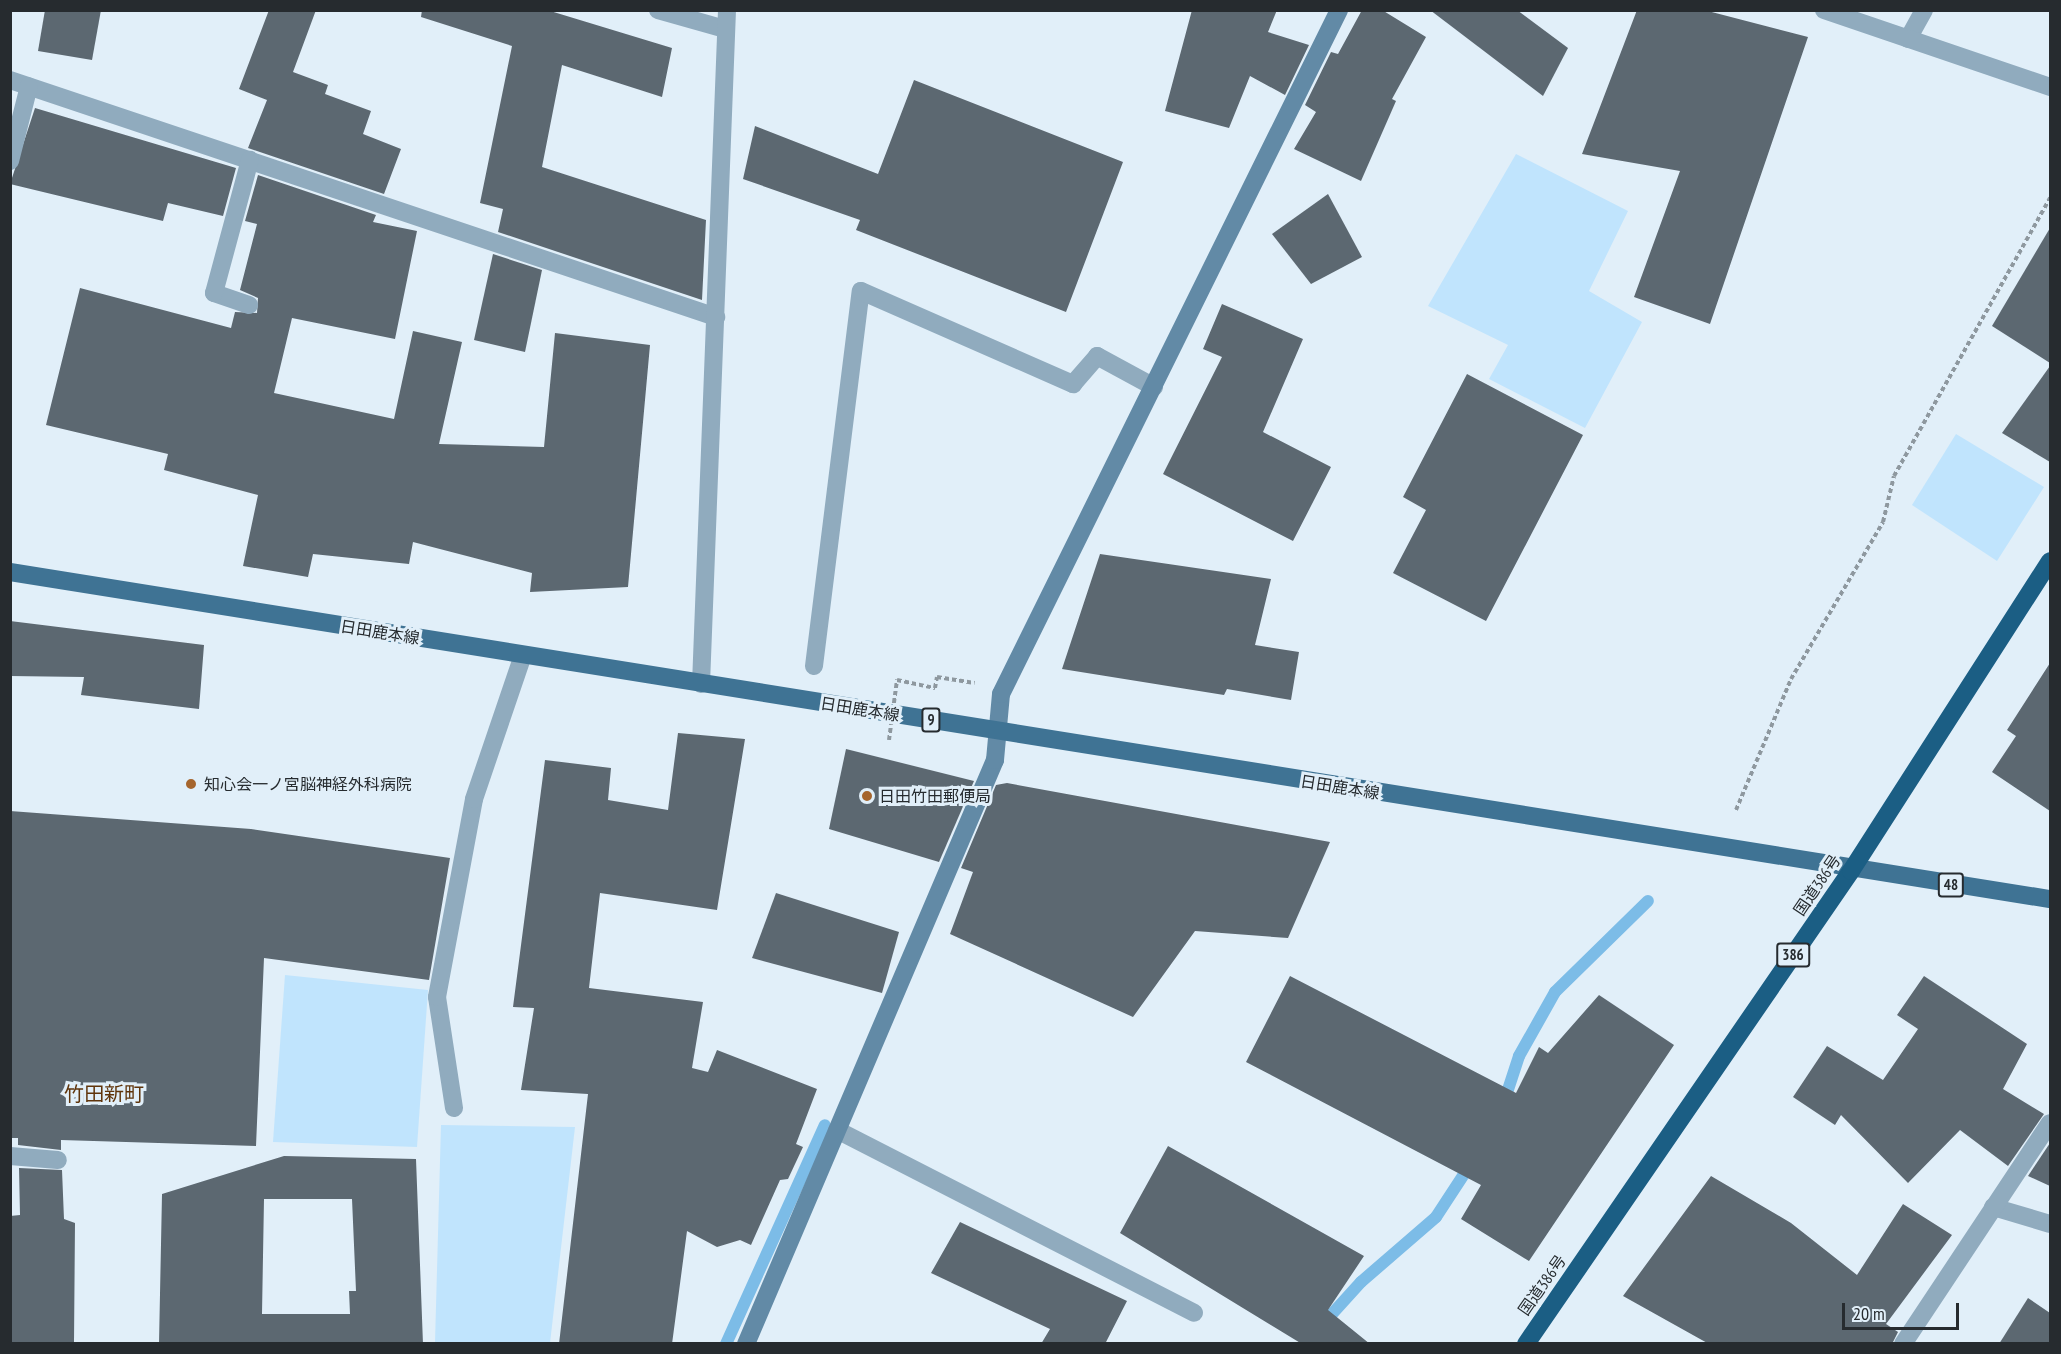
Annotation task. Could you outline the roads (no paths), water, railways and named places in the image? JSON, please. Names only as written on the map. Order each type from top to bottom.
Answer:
[{"type":"highway","name":"国道386号","points":[[1528,1343],[1851,871],[2050,561]]},
{"type":"main road","name":"日田鹿本線","points":[[10,572],[1851,871]]},
{"type":"main road","name":"48","points":[[1851,871],[2050,899]]},
{"type":"street","points":[[658,10],[726,20],[701,684]]},
{"type":"street","points":[[746,1344],[995,760],[1001,694],[1339,10]]},
{"type":"street","points":[[1824,10],[2050,87]]},
{"type":"street","points":[[1908,39],[1924,10]]},
{"type":"street","points":[[10,80],[716,317]]},
{"type":"street","points":[[10,161],[29,86]]},
{"type":"street","points":[[249,305],[214,293],[250,160]]},
{"type":"street","points":[[814,666],[861,291],[1073,384],[1097,356],[1154,387]]},
{"type":"street","points":[[454,1108],[437,997],[474,799],[522,655]]},
{"type":"street","points":[[1904,1344],[2050,1123]]},
{"type":"street","points":[[837,1130],[1194,1313]]},
{"type":"street","points":[[10,1156],[58,1160]]},
{"type":"street","points":[[1993,1207],[2050,1224]]},
{"type":"waterway","points":[[1504,1102],[1519,1056],[1555,992],[1648,901]]},
{"type":"waterway","points":[[726,1344],[825,1125]]},
{"type":"waterway","points":[[1322,1325],[1361,1282],[1436,1217],[1472,1162]]},
{"type":"place","name":"知心会一ノ宮脳神経外科病院","points":[[191,784]]},
{"type":"place","name":"日田竹田郵便局","points":[[867,796]]},
{"type":"district","name":"竹田新町","points":[[104,1094]]}]
